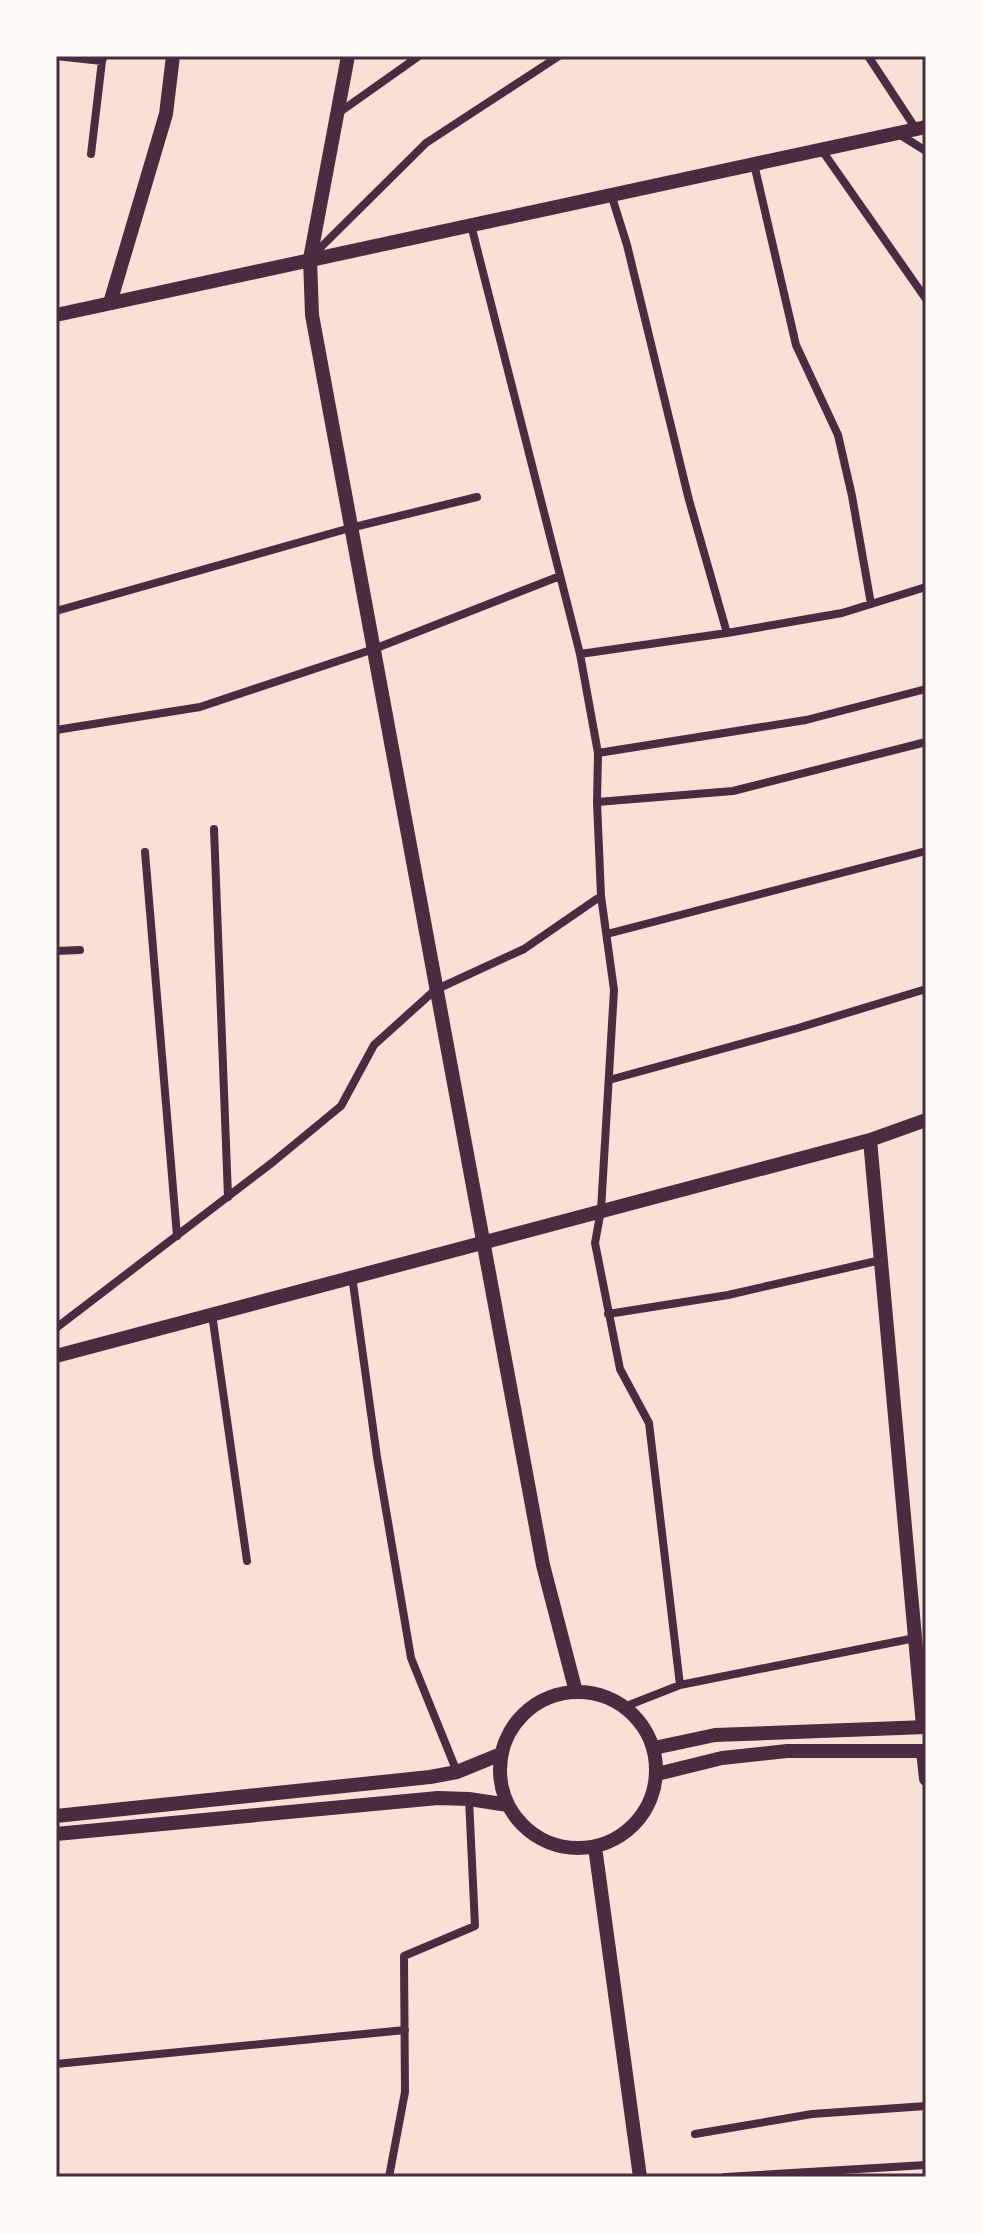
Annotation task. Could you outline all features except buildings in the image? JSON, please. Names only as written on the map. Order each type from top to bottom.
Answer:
[{"type":"main road","points":[[110,303],[166,114],[173,56]]},
{"type":"main road","points":[[348,56],[310,259],[312,315],[543,1565],[576,1692]]},
{"type":"main road","points":[[56,315],[921,128]]},
{"type":"main road","points":[[56,1356],[870,1140],[926,1120]]},
{"type":"main road","points":[[870,1140],[915,1638],[922,1662],[926,1779]]},
{"type":"main road","points":[[576,1692],[601,1695],[624,1707],[642,1725],[654,1748],[657,1774],[652,1799],[639,1821],[619,1838],[595,1847],[569,1849],[544,1841],[523,1826],[508,1805],[500,1780],[501,1754],[510,1730],[527,1710],[550,1697],[576,1692]]},
{"type":"main road","points":[[654,1748],[715,1735],[924,1726]]},
{"type":"main road","points":[[657,1774],[722,1758],[787,1751],[925,1751]]},
{"type":"main road","points":[[56,1816],[457,1772],[501,1754]]},
{"type":"main road","points":[[56,1834],[438,1798],[508,1805]]},
{"type":"main road","points":[[595,1847],[640,2177]]},
{"type":"street","points":[[56,56],[103,59],[91,154]]},
{"type":"street","points":[[337,114],[419,56]]},
{"type":"street","points":[[310,259],[426,143],[559,56]]},
{"type":"street","points":[[868,56],[921,128]]},
{"type":"street","points":[[897,133],[926,151]]},
{"type":"street","points":[[821,149],[926,299]]},
{"type":"street","points":[[754,164],[796,345],[838,435],[871,604]]},
{"type":"street","points":[[611,194],[627,245],[689,500],[727,633]]},
{"type":"street","points":[[471,224],[580,654],[598,753],[601,896],[614,990],[601,1210],[595,1243],[620,1369],[649,1423],[680,1685]]},
{"type":"street","points":[[56,611],[350,528],[477,497]]},
{"type":"street","points":[[56,730],[200,707],[374,649],[560,576]]},
{"type":"street","points":[[580,654],[842,613],[926,587]]},
{"type":"street","points":[[598,753],[806,720],[926,689]]},
{"type":"street","points":[[597,802],[733,791],[926,742]]},
{"type":"street","points":[[214,829],[228,1197]]},
{"type":"street","points":[[607,934],[926,851]]},
{"type":"street","points":[[145,852],[177,1236]]},
{"type":"street","points":[[56,1328],[341,1106],[374,1045],[435,990],[524,949],[601,896]]},
{"type":"street","points":[[56,951],[80,950]]},
{"type":"street","points":[[609,1080],[926,989]]},
{"type":"street","points":[[608,1314],[728,1295],[881,1260]]},
{"type":"street","points":[[352,1276],[377,1457],[411,1658],[457,1772]]},
{"type":"street","points":[[212,1314],[247,1561]]},
{"type":"street","points":[[624,1707],[680,1685],[915,1638]]},
{"type":"street","points":[[389,2177],[405,2092],[404,1956],[475,1926],[469,1799]]},
{"type":"street","points":[[56,2064],[405,2030]]},
{"type":"street","points":[[695,2134],[812,2114],[926,2106]]},
{"type":"street","points":[[725,2177],[926,2165]]}]
